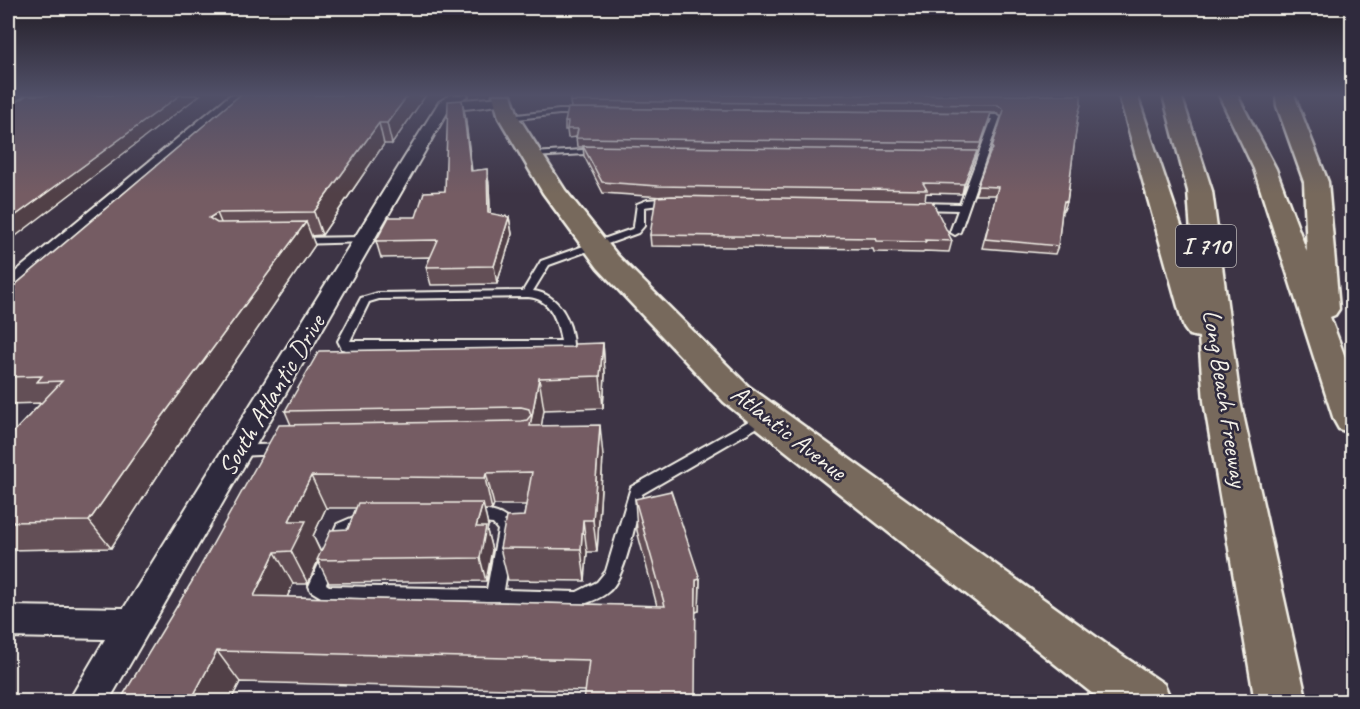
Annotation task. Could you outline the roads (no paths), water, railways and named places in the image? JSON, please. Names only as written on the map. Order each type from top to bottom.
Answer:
[{"type":"main road","name":"Atlantic Avenue","points":[[517,128],[555,192],[608,262],[736,394],[1092,664],[1146,702]]},
{"type":"main road","points":[[1138,128],[1222,401]]},
{"type":"main road","name":"Long Beach Freeway","points":[[1182,128],[1200,191],[1222,401],[1278,683]]},
{"type":"main road","points":[[1245,128],[1265,169],[1327,353],[1353,420]]},
{"type":"main road","points":[[1295,128],[1316,182],[1327,353]]},
{"type":"street","points":[[8,288],[199,128]]},
{"type":"street","name":"South Atlantic Drive","points":[[87,702],[364,240],[435,128]]},
{"type":"street","points":[[8,621],[134,624]]},
{"type":"lane","points":[[955,232],[963,207],[985,157],[993,128]]},
{"type":"lane","points":[[532,155],[610,151]]},
{"type":"lane","points":[[973,157],[985,157]]},
{"type":"lane","points":[[526,294],[545,263],[635,231],[639,226],[640,206],[647,203],[684,201]]},
{"type":"lane","points":[[905,206],[963,207]]},
{"type":"lane","points":[[284,241],[364,240]]},
{"type":"lane","points":[[526,294],[545,296],[551,302],[568,336],[567,345],[346,346],[344,341],[365,300],[378,296],[526,294]]},
{"type":"lane","points":[[385,518],[363,518],[342,528],[317,586],[326,593],[578,599],[603,586],[613,574],[636,491],[766,416]]},
{"type":"lane","points":[[238,451],[299,449]]},
{"type":"lane","points":[[452,518],[497,518],[506,528],[494,597]]}]
